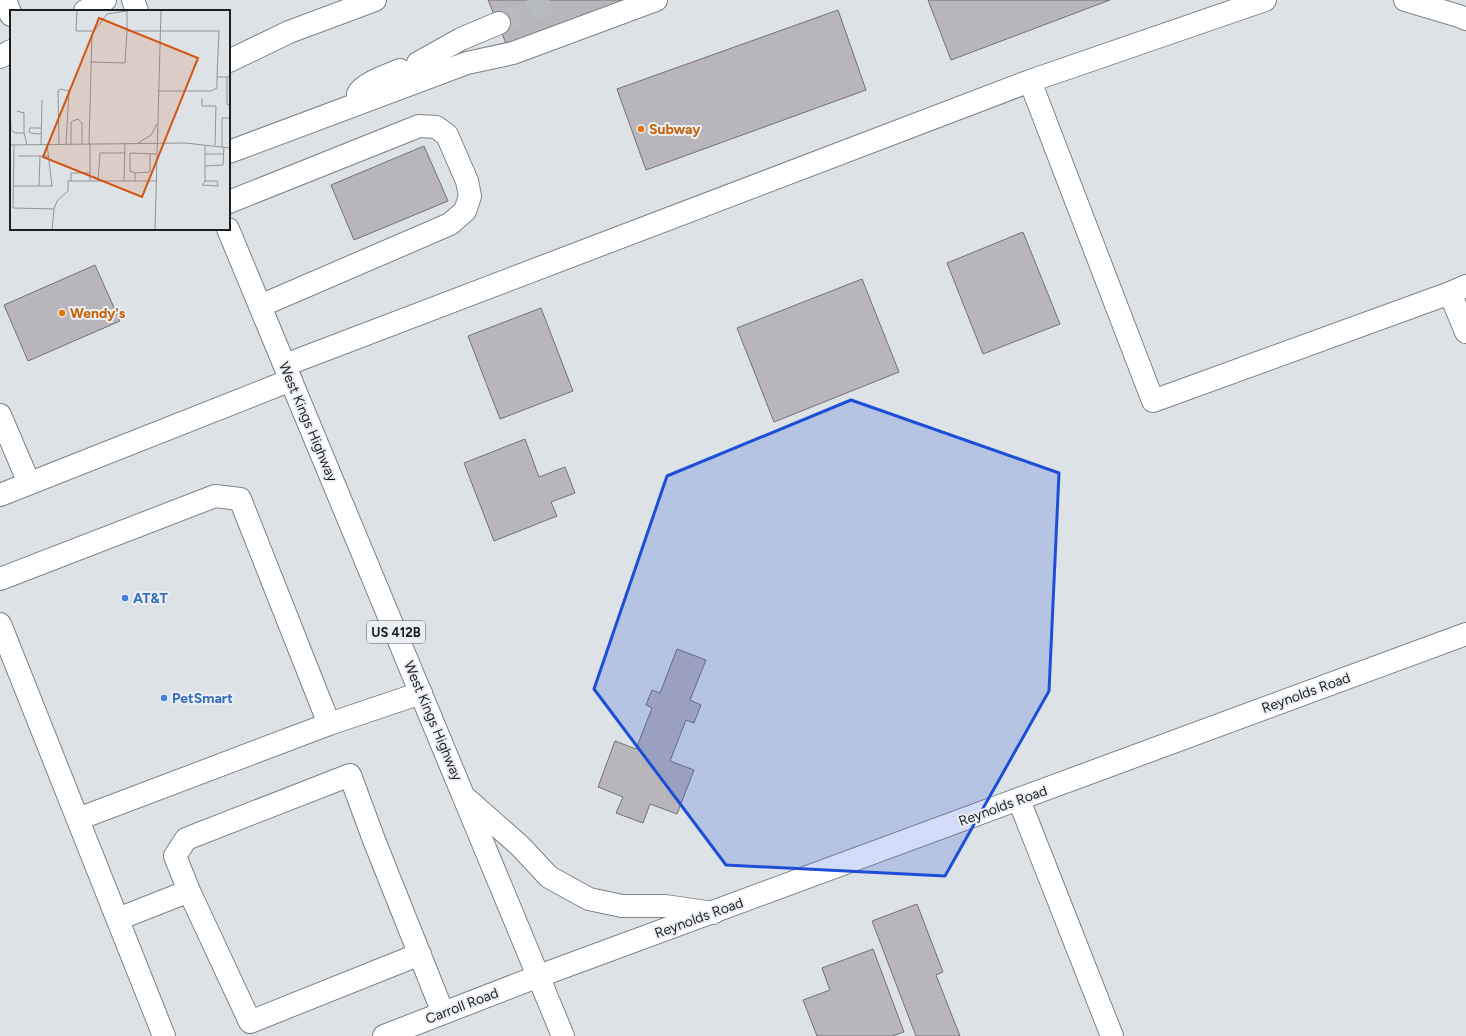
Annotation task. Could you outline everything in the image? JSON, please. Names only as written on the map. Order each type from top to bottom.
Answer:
[{"type":"main road","points":[[5,0],[10,12]]},
{"type":"main road","points":[[87,10],[105,0]]},
{"type":"main road","points":[[133,0],[137,10]]},
{"type":"main road","points":[[230,61],[289,32],[375,0]]},
{"type":"main road","points":[[230,152],[467,63],[513,53],[656,0]]},
{"type":"main road","points":[[0,494],[288,373],[1030,81],[1265,0]]},
{"type":"main road","points":[[1405,0],[1466,19]]},
{"type":"main road","points":[[352,106],[360,89],[409,66],[460,39],[499,23]]},
{"type":"main road","points":[[0,57],[10,52]]},
{"type":"main road","points":[[1030,81],[1154,401],[1458,289],[1466,332]]},
{"type":"main road","points":[[230,202],[419,126],[436,127],[447,135],[467,181],[470,196],[466,211],[450,224],[260,306]]},
{"type":"main road","name":"West Kings Highway","points":[[228,230],[563,1036]]},
{"type":"main road","points":[[0,415],[29,483]]},
{"type":"main road","points":[[0,579],[215,496],[240,499],[329,724]]},
{"type":"main road","points":[[0,624],[164,1036]]},
{"type":"main road","name":"Reynolds Road","points":[[539,976],[1466,634]]},
{"type":"main road","points":[[78,819],[329,724],[421,693]]},
{"type":"main road","points":[[420,954],[250,1022],[188,891],[175,856],[186,839],[350,775],[374,840],[444,1013]]},
{"type":"main road","points":[[464,797],[520,846],[549,877],[589,899],[622,906],[665,906],[713,913]]},
{"type":"main road","points":[[1019,800],[1112,1036]]},
{"type":"main road","points":[[118,920],[188,891]]},
{"type":"main road","name":"Carroll Road","points":[[384,1036],[539,976]]},
{"type":"highlighted area","points":[[851,400],[1059,473],[1049,691],[945,876],[726,865],[594,689],[667,476]]},
{"type":"building","points":[[488,0],[645,0],[510,53]]},
{"type":"building","points":[[928,0],[1110,0],[951,60]]},
{"type":"building","points":[[838,10],[866,90],[646,170],[617,89]]},
{"type":"building","points":[[424,146],[448,201],[354,240],[331,185]]},
{"type":"building","points":[[1023,232],[1060,324],[983,354],[947,263]]},
{"type":"building","name":"Wendy's","points":[[95,265],[120,321],[28,361],[4,305]]},
{"type":"building","points":[[862,279],[899,372],[774,422],[737,328]]},
{"type":"building","points":[[541,308],[573,391],[500,419],[468,336]]},
{"type":"building","points":[[525,439],[539,477],[565,467],[575,493],[551,502],[557,516],[494,541],[464,463]]},
{"type":"building","points":[[677,649],[706,660],[690,700],[701,705],[694,723],[686,720],[670,761],[694,770],[677,814],[650,804],[643,823],[616,813],[623,797],[598,787],[615,741],[636,749],[652,708],[646,705],[652,690],[660,693]]},
{"type":"building","points":[[917,904],[943,972],[936,975],[960,1036],[916,1036],[872,921]]},
{"type":"building","points":[[873,949],[904,1032],[892,1036],[817,1036],[803,1000],[830,990],[822,968]]},
{"type":"tunnel","points":[[499,23],[559,0]]},
{"type":"place","name":"Subway","points":[[641,129]]},
{"type":"place","name":"Wendy's","points":[[62,313]]},
{"type":"place","name":"AT&T","points":[[125,598]]},
{"type":"place","name":"PetSmart","points":[[164,698]]}]
